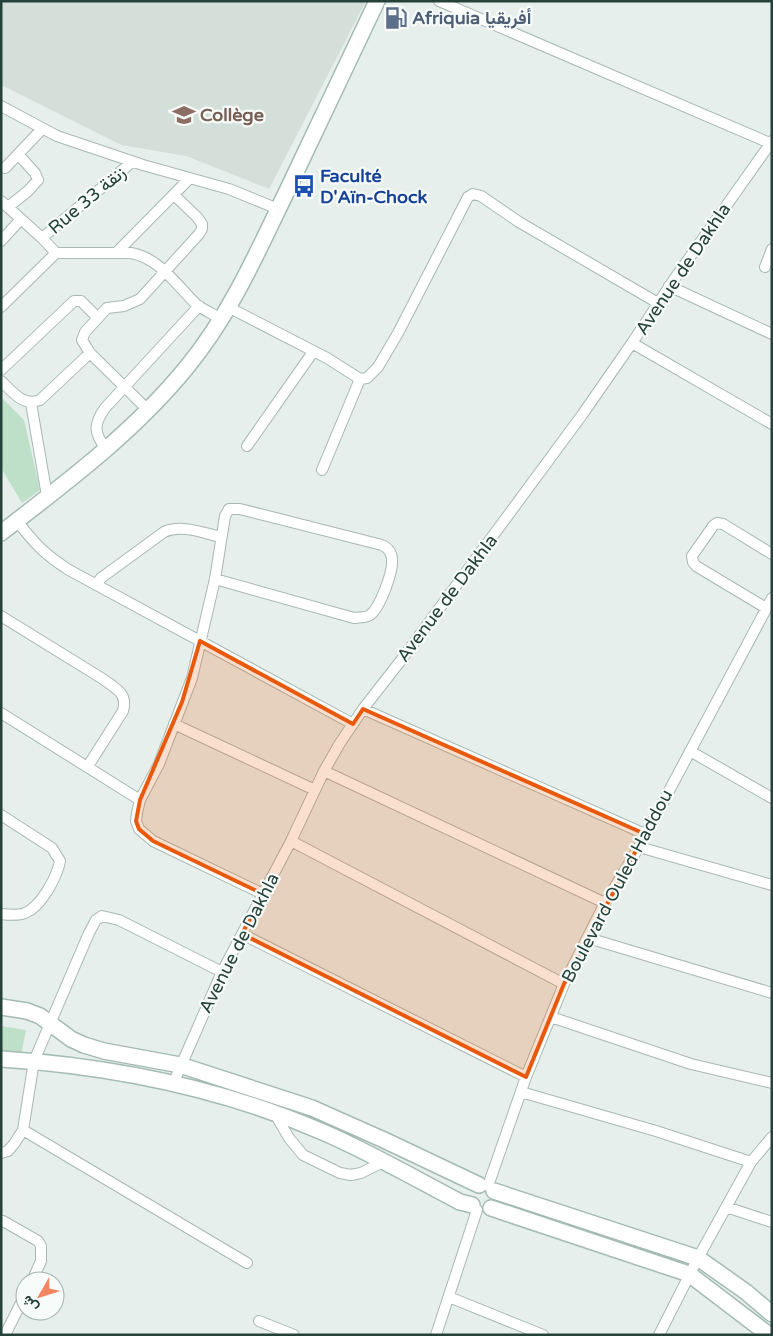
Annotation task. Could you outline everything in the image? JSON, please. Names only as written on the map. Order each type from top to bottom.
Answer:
[{"type":"main road","points":[[1,534],[106,449],[149,410],[189,365],[224,313],[255,259],[377,1]]},
{"type":"main road","points":[[1,1007],[27,1011],[40,1016],[71,1040],[84,1045],[104,1051],[180,1065],[312,1108],[487,1187],[698,1258],[746,1292],[772,1314]]},
{"type":"main road","points":[[1,1059],[34,1061],[173,1084],[275,1114],[326,1134],[460,1202],[689,1274],[768,1335]]},
{"type":"main road","points":[[480,1208],[496,1200],[487,1187]]},
{"type":"main road","points":[[480,1208],[470,1199],[470,1194],[474,1188],[487,1187]]},
{"type":"street","points":[[439,1],[771,143]]},
{"type":"street","points":[[1,106],[57,136],[132,162],[229,189],[278,209]]},
{"type":"street","points":[[5,168],[42,129]]},
{"type":"street","name":"Avenue de Dakhla","points":[[173,1084],[222,972],[291,841],[324,771],[353,724],[528,489],[771,143]]},
{"type":"street","points":[[18,154],[35,173],[38,180],[28,191],[5,204],[56,253]]},
{"type":"street","name":"Rue 33 زنقة","points":[[42,238],[132,162]]},
{"type":"street","points":[[116,254],[190,178]]},
{"type":"street","points":[[1,307],[56,253],[142,255],[150,258],[199,306],[224,313],[327,358],[360,380],[367,378],[378,367],[394,340],[468,197],[473,194],[481,196],[519,222],[658,303]]},
{"type":"street","points":[[149,410],[90,353],[84,345],[83,336],[107,308],[124,306],[140,299],[202,229],[202,224],[197,217],[174,195]]},
{"type":"street","points":[[1,241],[21,219]]},
{"type":"street","points":[[765,267],[772,249]]},
{"type":"street","points":[[669,286],[772,334]]},
{"type":"street","points":[[1,370],[72,302],[79,300],[98,318]]},
{"type":"street","points":[[106,449],[96,432],[98,417],[199,306]]},
{"type":"street","points":[[632,343],[772,424]]},
{"type":"street","points":[[247,446],[313,352]]},
{"type":"street","points":[[1,381],[22,400],[31,403],[46,396],[90,353]]},
{"type":"street","points":[[322,470],[360,380]]},
{"type":"street","points":[[31,403],[47,496]]},
{"type":"street","points":[[215,579],[354,618],[365,617],[370,615],[376,608],[382,597],[393,560],[391,553],[382,545],[240,509],[228,511],[223,521],[215,579],[192,678],[159,764],[140,800],[136,813],[137,825],[153,842],[263,894]]},
{"type":"street","points":[[17,521],[36,545],[49,557],[96,585],[353,724]]},
{"type":"street","points":[[766,608],[696,566],[692,562],[692,556],[717,523],[723,524],[772,554]]},
{"type":"street","points":[[96,585],[101,578],[170,529],[182,528],[221,537]]},
{"type":"street","name":"Boulevard Ouled Haddou","points":[[487,1187],[526,1076],[564,984],[605,904],[639,847],[772,598]]},
{"type":"street","points":[[1,616],[103,680],[124,697],[126,703],[123,711],[88,766]]},
{"type":"street","points":[[363,709],[645,834]]},
{"type":"street","points":[[1,713],[140,800]]},
{"type":"street","points":[[174,724],[315,790]]},
{"type":"street","points":[[690,752],[772,798]]},
{"type":"street","points":[[324,771],[605,904]]},
{"type":"street","points":[[1,815],[52,848],[60,861],[59,869],[42,900],[31,910],[23,914],[1,914]]},
{"type":"street","points":[[291,841],[564,984]]},
{"type":"street","points":[[639,847],[772,885]]},
{"type":"street","points":[[1,1153],[8,1151],[23,1130],[34,1061],[96,920],[102,916],[119,920],[222,972]]},
{"type":"street","points":[[242,934],[526,1076]]},
{"type":"street","points":[[588,938],[772,993]]},
{"type":"street","points":[[551,1018],[691,1064],[772,1083]]},
{"type":"street","points":[[521,1092],[656,1131],[751,1162]]},
{"type":"street","points":[[275,1114],[289,1138],[303,1155],[340,1173],[351,1176],[383,1162]]},
{"type":"street","points":[[23,1130],[247,1264]]},
{"type":"street","points":[[659,1335],[689,1274],[751,1162],[772,1137]]},
{"type":"street","points":[[726,1207],[772,1222]]},
{"type":"street","points":[[436,1335],[480,1208]]},
{"type":"street","points":[[3,1221],[38,1241],[41,1246],[41,1261],[36,1271]]},
{"type":"street","points":[[449,1297],[543,1335]]},
{"type":"street","points":[[5,1335],[15,1315]]},
{"type":"street","points":[[260,1321],[294,1335]]},
{"type":"highlighted area","points":[[200,641],[353,724],[363,709],[645,834],[564,984],[526,1077],[242,934],[263,894],[153,841],[139,829],[136,821],[140,800],[182,702]]},
{"type":"shaded area","name":"Collège","points":[[1,1],[366,1],[269,189],[186,156],[121,145],[1,85]]},
{"type":"green space","points":[[1,397],[24,420],[40,490],[22,503],[1,468]]},
{"type":"green space","points":[[1,1026],[26,1030],[21,1055],[1,1053]]},
{"type":"place","name":"Afriquia أفريقيا","points":[[396,18]]},
{"type":"place","name":"Collège","points":[[184,115]]},
{"type":"place","name":"Faculté D'Aïn-Chock","points":[[304,186]]}]
